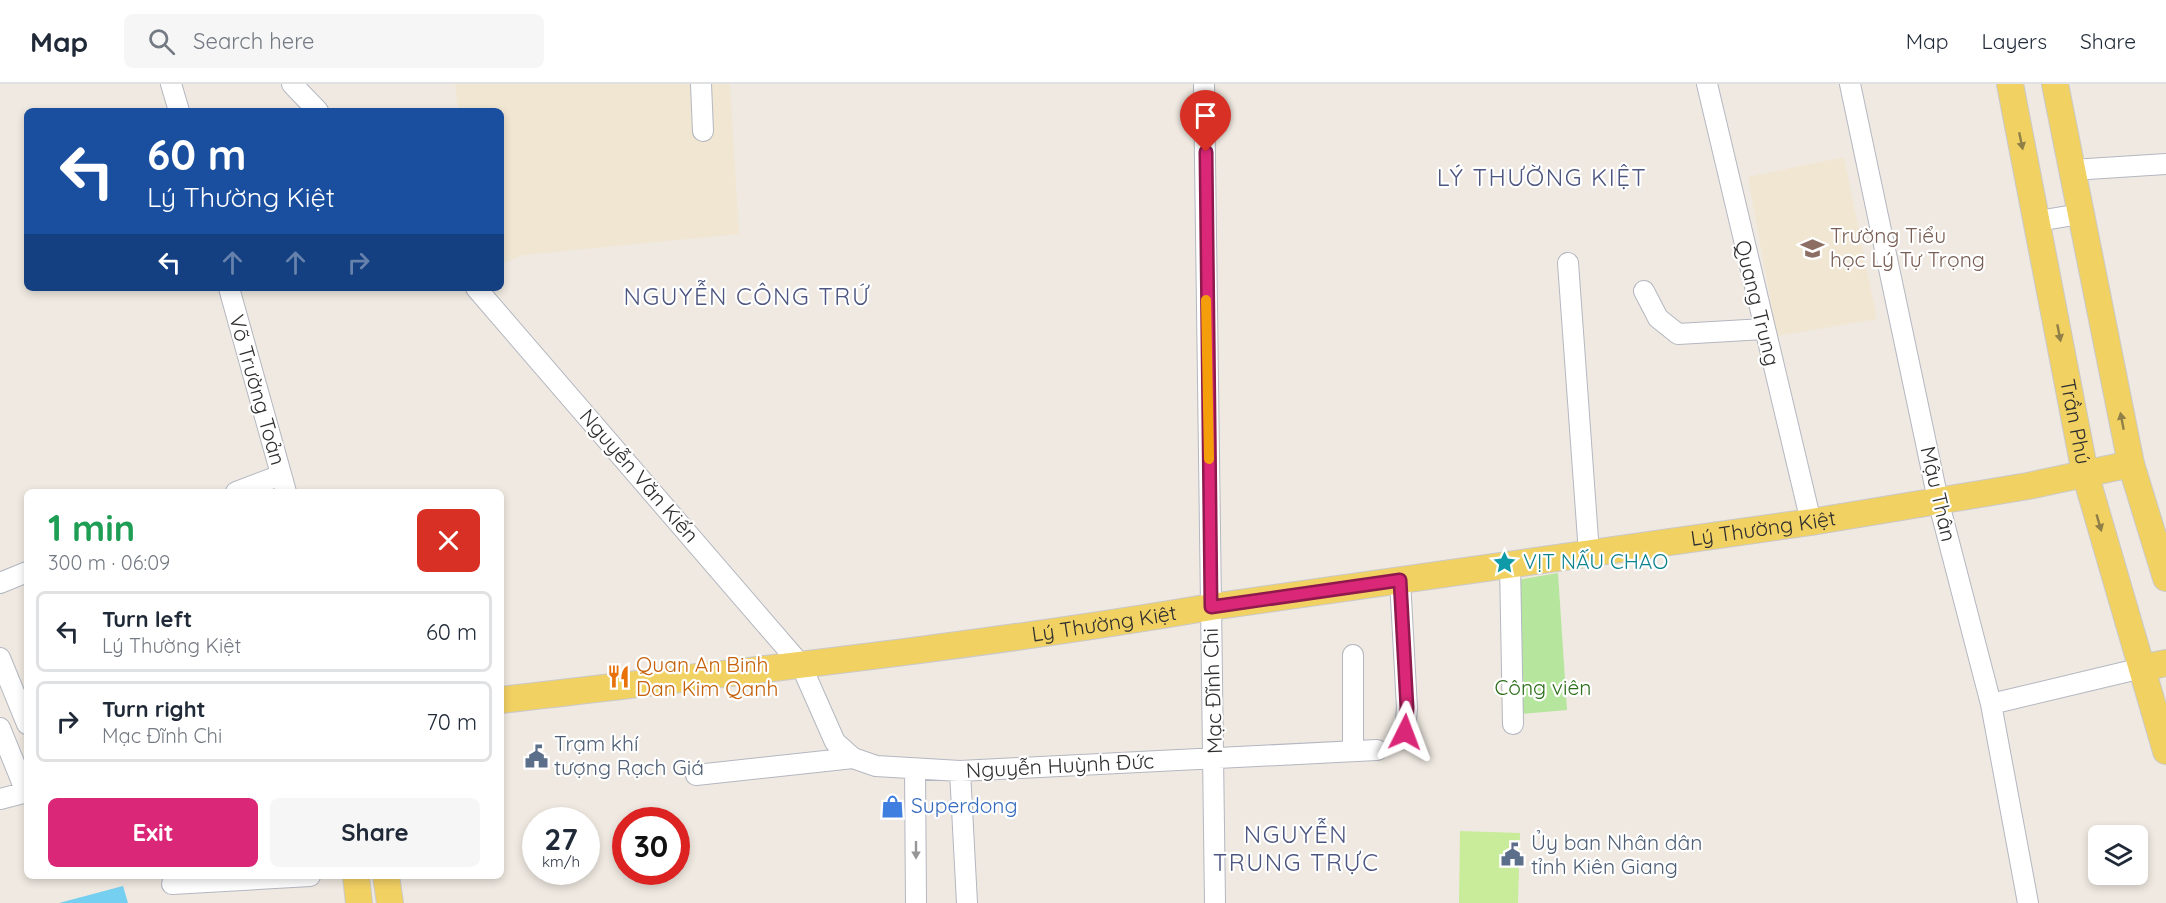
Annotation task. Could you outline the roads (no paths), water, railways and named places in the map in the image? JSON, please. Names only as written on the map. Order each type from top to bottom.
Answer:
[{"type":"main road","name":"Trần Phú","points":[[2010,84],[2085,473],[2154,665],[2166,751]]},
{"type":"main road","points":[[2055,84],[2131,464],[2166,578]]},
{"type":"main road","name":"Lý Thường Kiệt","points":[[504,700],[801,665],[1125,621],[1811,522],[2028,486],[2131,464]]},
{"type":"main road","points":[[356,879],[359,903]]},
{"type":"main road","points":[[386,879],[390,903]]},
{"type":"street","points":[[171,84],[178,108]]},
{"type":"street","points":[[292,84],[315,108]]},
{"type":"street","points":[[701,84],[703,131]]},
{"type":"street","name":"Mạc Đĩnh Chi","points":[[1204,84],[1215,758],[1215,903]]},
{"type":"street","name":"Quang Trung","points":[[1707,84],[1811,522]]},
{"type":"street","name":"Mậu Thân","points":[[1850,84],[1938,500],[1991,704],[2028,903]]},
{"type":"street","points":[[2072,170],[2166,164]]},
{"type":"street","points":[[2038,221],[2080,214]]},
{"type":"street","points":[[1568,263],[1589,554]]},
{"type":"street","name":"Võ Trường Toản","points":[[230,291],[284,483]]},
{"type":"street","name":"Nguyễn Văn Kiến","points":[[479,291],[801,665]]},
{"type":"street","points":[[1644,291],[1658,318],[1678,334],[1764,329]]},
{"type":"street","points":[[252,489],[284,483]]},
{"type":"street","points":[[1510,564],[1514,724]]},
{"type":"street","points":[[0,583],[24,573]]},
{"type":"street","points":[[1400,580],[1407,708],[1405,732]]},
{"type":"street","points":[[1353,655],[1353,751]]},
{"type":"street","points":[[0,658],[24,717]]},
{"type":"street","name":"Nguyễn Huỳnh Đức","points":[[801,665],[835,742],[853,758],[876,766],[960,771],[1377,750]]},
{"type":"street","points":[[1991,704],[2154,665]]},
{"type":"street","points":[[0,728],[24,787]]},
{"type":"street","points":[[696,776],[853,758]]},
{"type":"street","points":[[915,770],[916,903]]},
{"type":"street","points":[[960,771],[967,903]]},
{"type":"street","points":[[0,800],[24,793]]},
{"type":"street","points":[[172,884],[258,879]]},
{"type":"water","points":[[123,886],[128,903],[59,903]]},
{"type":"place","name":"Trường Tiểu học Lý Tự Trọng","points":[[1812,248]]},
{"type":"place","name":"VỊT NẤU CHAO","points":[[1505,562]]},
{"type":"place","name":"Quan An Binh Dan Kim Qanh","points":[[618,677]]},
{"type":"place","name":"Trạm khí tượng Rạch Giá","points":[[536,756]]},
{"type":"place","name":"Superdong","points":[[893,806]]},
{"type":"place","name":"Ủy ban Nhân dân tỉnh Kiên Giang","points":[[1513,855]]},
{"type":"district","name":"LÝ THƯỜNG KIỆT","points":[[1542,178]]},
{"type":"district","name":"NGUYỄN CÔNG TRỨ","points":[[747,297]]},
{"type":"district","name":"NGUYỄN TRUNG TRỰC","points":[[1296,849]]},
{"type":"park label","name":"Công viên","points":[[1543,688]]}]
